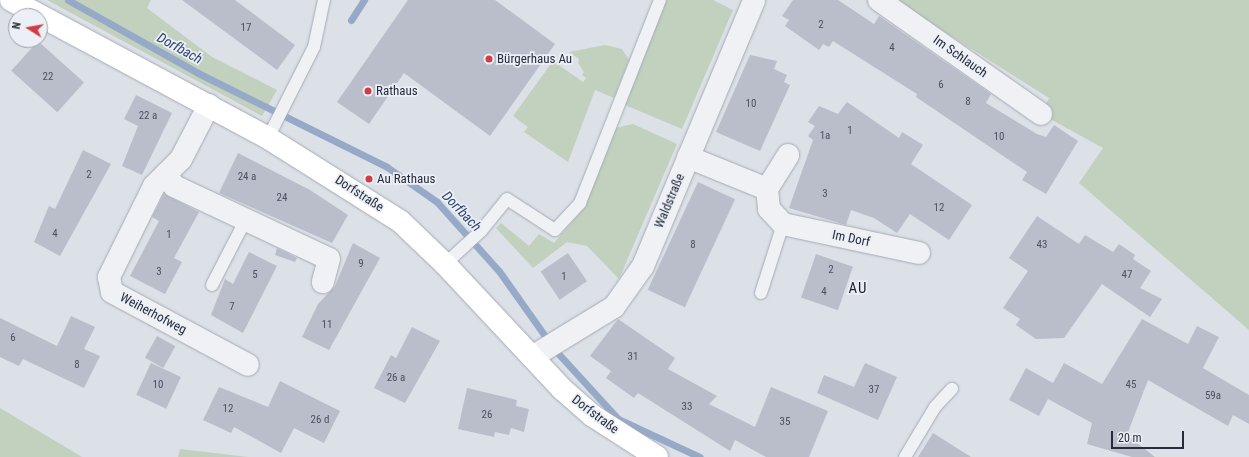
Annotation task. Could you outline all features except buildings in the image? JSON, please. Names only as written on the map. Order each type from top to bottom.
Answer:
[{"type":"main road","name":"Dorfstraße","points":[[11,0],[208,105],[273,130],[400,221],[446,264],[537,355],[592,416],[657,457]]},
{"type":"street","name":"Waldstraße","points":[[537,355],[564,340],[614,307],[643,266],[754,0]]},
{"type":"street","name":"Im Schlauch","points":[[879,0],[1042,114]]},
{"type":"street","name":"Weiherhofweg","points":[[208,105],[181,159],[154,186],[109,277],[112,292],[248,365]]},
{"type":"street","points":[[783,224],[770,209],[768,189],[788,155]]},
{"type":"street","points":[[688,157],[768,189]]},
{"type":"street","points":[[166,174],[174,186],[245,221],[329,259],[323,282]]},
{"type":"street","name":"Im Dorf","points":[[783,224],[919,253]]},
{"type":"lane","points":[[273,130],[314,47],[324,0]]},
{"type":"lane","points":[[446,264],[478,232],[507,199],[546,227],[555,230],[580,203],[660,0]]},
{"type":"lane","points":[[212,285],[245,221]]},
{"type":"lane","points":[[761,293],[783,224]]},
{"type":"lane","points":[[905,457],[935,407],[952,389]]},
{"type":"green space","points":[[47,0],[151,0],[147,8],[212,57],[277,90],[262,116]]},
{"type":"green space","points":[[665,0],[713,0],[733,10],[682,129],[625,105]]},
{"type":"green space","points":[[894,0],[1249,0],[1249,330],[1079,183],[1103,148],[1041,114],[1049,98]]},
{"type":"green space","points":[[605,45],[622,49],[629,60],[614,98],[595,90],[568,162],[524,132],[528,127],[513,116],[553,61],[583,82],[586,78],[582,75],[584,72],[578,63],[579,59],[569,52]]},
{"type":"green space","points":[[633,124],[677,144],[619,279],[587,246],[567,242],[533,268],[496,228],[501,223],[529,246],[539,234],[554,243],[584,208],[615,128]]},
{"type":"green space","points":[[0,408],[82,457],[0,457]]},
{"type":"green space","points":[[180,449],[248,457],[178,457]]},
{"type":"waterway","name":"Dorfbach","points":[[68,0],[198,73],[387,167],[437,202],[499,271],[555,350],[618,419],[700,457]]},
{"type":"waterway","points":[[351,20],[364,0]]},
{"type":"place","name":"Bürgerhaus Au","points":[[489,59]]},
{"type":"place","name":"Rathaus","points":[[368,91]]},
{"type":"place","name":"Au Rathaus","points":[[369,179]]},
{"type":"district","name":"AU","points":[[858,289]]}]
